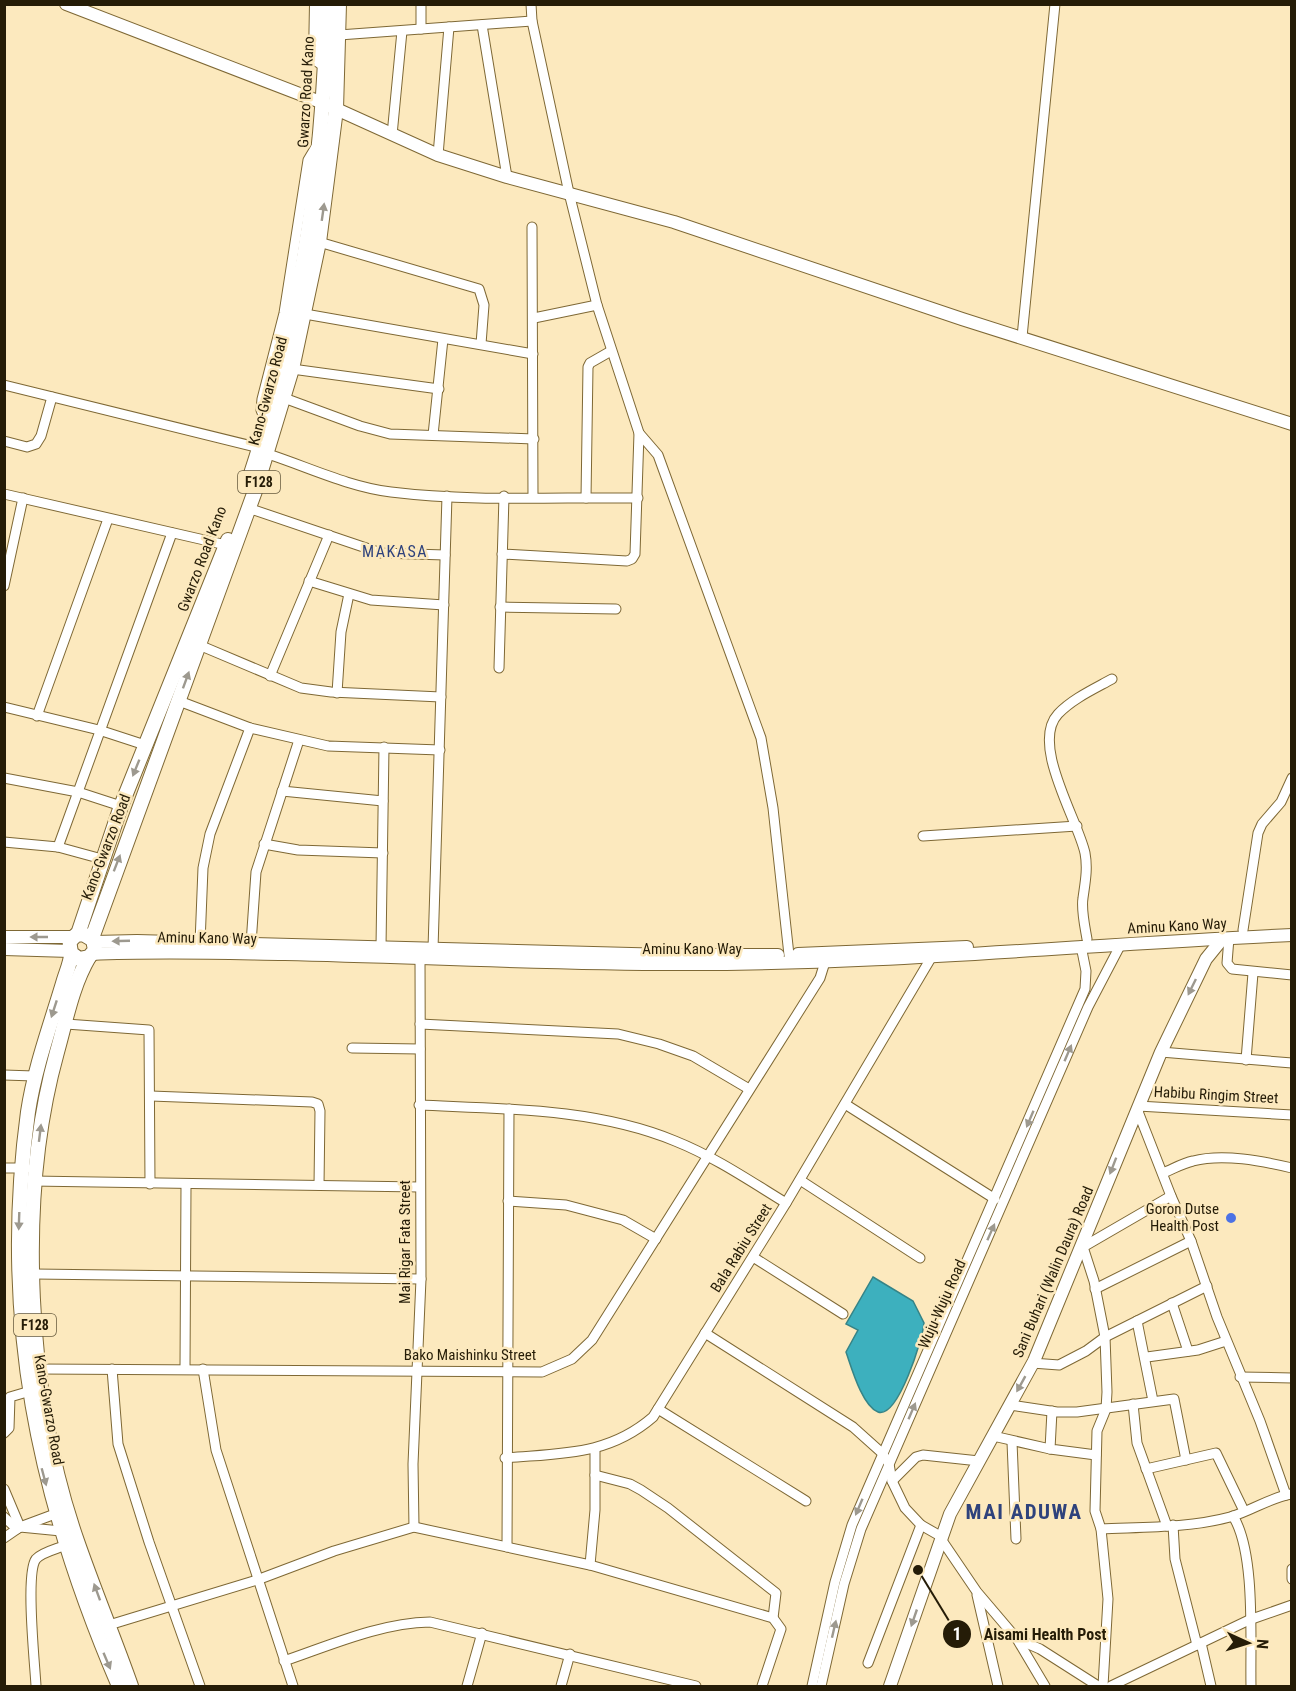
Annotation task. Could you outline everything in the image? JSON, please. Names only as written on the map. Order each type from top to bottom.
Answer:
[{"type":"main road","points":[[66,4],[329,106],[438,155],[507,177],[674,222],[1292,424]]},
{"type":"main road","points":[[317,4],[316,58],[326,65]]},
{"type":"main road","name":"Gwarzo Road Kano","points":[[82,946],[102,860],[121,806],[264,451],[267,425],[301,276],[322,134],[329,106],[326,65],[327,4]]},
{"type":"main road","name":"Kano-Gwarzo Road","points":[[118,1686],[55,1514],[37,1447],[27,1392],[18,1306],[21,1174],[34,1076],[199,645],[248,508],[264,451],[284,398],[292,369],[319,242],[329,106],[339,35],[339,4]]},
{"type":"main road","name":"Aminu Kano Way","points":[[82,946],[199,951],[381,947],[433,949],[455,954],[631,964],[768,959],[825,962],[931,958],[1084,943],[1292,928]]},
{"type":"main road","name":"Aminu Kano Way","points":[[768,959],[789,955],[1084,943],[1121,944],[1292,935]]},
{"type":"main road","points":[[4,937],[82,946]]},
{"type":"main road","name":"Sani Buhari (Walin Daura) Road","points":[[890,1686],[950,1514],[1032,1363],[1161,1052],[1206,959],[1226,938]]},
{"type":"main road","name":"Aminu Kano Way","points":[[82,946],[250,944],[420,958],[455,954]]},
{"type":"main road","points":[[4,949],[82,946]]},
{"type":"main road","name":"Kano-Gwarzo Road","points":[[82,946],[77,980],[42,1118],[36,1175],[33,1234],[38,1369],[62,1487],[77,1540],[131,1686]]},
{"type":"street","points":[[421,4],[421,29]]},
{"type":"street","points":[[502,554],[630,560],[636,554],[639,433],[597,305],[569,193],[532,21],[531,4]]},
{"type":"street","points":[[1022,337],[1055,4]]},
{"type":"street","points":[[339,35],[532,21]]},
{"type":"street","points":[[482,25],[507,177]]},
{"type":"street","points":[[438,155],[449,27]]},
{"type":"street","points":[[392,135],[402,31]]},
{"type":"street","points":[[532,227],[533,497]]},
{"type":"street","points":[[319,242],[479,289],[484,305],[481,344]]},
{"type":"street","points":[[534,318],[597,305]]},
{"type":"street","points":[[305,314],[533,354]]},
{"type":"street","points":[[433,435],[443,339]]},
{"type":"street","points":[[586,498],[588,367],[590,363],[611,351]]},
{"type":"street","points":[[292,369],[439,389]]},
{"type":"street","points":[[4,385],[264,451],[358,484],[389,492],[447,496],[638,498]]},
{"type":"street","points":[[4,441],[27,447],[36,444],[41,436],[52,397]]},
{"type":"street","points":[[284,398],[374,431],[534,439]]},
{"type":"street","points":[[639,433],[658,455],[761,738],[773,808],[789,955]]},
{"type":"street","points":[[4,494],[226,545]]},
{"type":"street","points":[[433,949],[447,496]]},
{"type":"street","points":[[499,668],[504,496]]},
{"type":"street","points":[[4,586],[8,553],[23,498]]},
{"type":"street","points":[[248,508],[381,553],[445,555]]},
{"type":"street","points":[[38,716],[108,519]]},
{"type":"street","points":[[58,847],[172,533]]},
{"type":"street","points":[[270,676],[329,535]]},
{"type":"street","points":[[309,581],[371,600],[444,605]]},
{"type":"street","points":[[337,693],[341,632],[349,594]]},
{"type":"street","points":[[500,607],[616,609]]},
{"type":"street","points":[[199,645],[301,688],[337,693],[441,697]]},
{"type":"street","name":"Wuju-Wuju Road","points":[[812,1686],[838,1570],[852,1526],[882,1453],[996,1199],[1085,989],[1082,899],[1087,885],[1085,854],[1077,826],[1057,777],[1050,730],[1056,716],[1068,705],[1112,679]]},
{"type":"street","points":[[178,701],[250,728],[328,746],[440,750]]},
{"type":"street","points":[[4,708],[99,730],[145,745]]},
{"type":"street","points":[[201,943],[203,868],[210,834],[250,728]]},
{"type":"street","points":[[250,944],[256,872],[299,740]]},
{"type":"street","points":[[381,947],[384,747]]},
{"type":"street","points":[[4,778],[78,792],[121,806]]},
{"type":"street","points":[[1243,930],[1258,833],[1262,824],[1281,802],[1292,778]]},
{"type":"street","points":[[282,791],[383,801]]},
{"type":"street","points":[[923,836],[1077,826]]},
{"type":"street","points":[[4,842],[58,847],[102,860]]},
{"type":"street","points":[[264,844],[298,850],[383,853]]},
{"type":"street","points":[[1226,938],[1227,963],[1232,969],[1253,973],[1292,975]]},
{"type":"street","name":"Wuju-Wuju Road","points":[[821,1686],[854,1551],[889,1464],[1088,1007],[1121,944]]},
{"type":"street","name":"Mai Rigar Fata Street","points":[[414,1527],[421,1279],[420,958]]},
{"type":"street","name":"Bala Rabiu Street","points":[[505,1458],[595,1449],[634,1434],[658,1409],[800,1180],[931,958]]},
{"type":"street","name":"Bako Maishinku Street","points":[[38,1369],[542,1372],[572,1359],[592,1340],[820,978],[825,962]]},
{"type":"street","points":[[1246,1060],[1253,973]]},
{"type":"street","points":[[66,1024],[149,1030],[150,1184]]},
{"type":"street","points":[[420,1024],[618,1034],[659,1044],[693,1056],[749,1089]]},
{"type":"street","points":[[352,1048],[420,1049]]},
{"type":"street","points":[[1161,1052],[1292,1063]]},
{"type":"street","points":[[4,1075],[34,1076]]},
{"type":"street","points":[[151,1096],[318,1104],[320,1111],[319,1185]]},
{"type":"street","points":[[845,1104],[996,1199]]},
{"type":"street","points":[[419,1105],[571,1114],[625,1126],[674,1140],[708,1156],[786,1203]]},
{"type":"street","points":[[1101,1529],[1170,1526],[1233,1516],[1289,1495],[1240,1377],[1191,1241],[1171,1196],[1138,1107]]},
{"type":"street","name":"Habibu Ringim Street","points":[[1138,1107],[1292,1114]]},
{"type":"street","points":[[507,1547],[505,1458],[508,1110]]},
{"type":"street","points":[[1163,1173],[1192,1161],[1207,1158],[1264,1162],[1292,1168]]},
{"type":"street","points":[[4,1168],[21,1174],[186,1186],[420,1187]]},
{"type":"street","points":[[800,1180],[920,1258]]},
{"type":"street","points":[[184,1369],[186,1186]]},
{"type":"street","points":[[1103,1686],[1108,1599],[1101,1529],[1095,1511],[1097,1431],[1106,1409],[1105,1337],[1095,1289],[1082,1245],[1171,1196]]},
{"type":"street","points":[[508,1201],[566,1205],[623,1220],[656,1239]]},
{"type":"street","points":[[1095,1289],[1191,1241]]},
{"type":"street","points":[[753,1257],[843,1314]]},
{"type":"street","points":[[34,1274],[421,1279]]},
{"type":"street","points":[[1032,1363],[1059,1365],[1086,1351],[1105,1337],[1207,1286]]},
{"type":"street","points":[[1172,1303],[1188,1351]]},
{"type":"street","points":[[1137,1321],[1147,1357],[1153,1401]]},
{"type":"street","points":[[705,1333],[853,1427],[882,1453],[889,1464],[892,1481],[905,1508],[921,1525],[942,1538],[977,1592],[1017,1639],[1045,1686]]},
{"type":"street","points":[[1147,1357],[1188,1351],[1226,1341]]},
{"type":"street","points":[[112,1369],[118,1444],[170,1606],[200,1686]]},
{"type":"street","points":[[202,1369],[216,1450],[293,1686]]},
{"type":"street","points":[[1240,1377],[1291,1380]]},
{"type":"street","points":[[4,1433],[9,1428],[10,1397],[27,1392]]},
{"type":"street","points":[[1010,1405],[1052,1412],[1106,1409],[1174,1400],[1186,1460]]},
{"type":"street","points":[[1132,1404],[1137,1443],[1170,1526],[1175,1559],[1211,1686]]},
{"type":"street","points":[[658,1409],[806,1501]]},
{"type":"street","points":[[1050,1449],[1052,1412]]},
{"type":"street","points":[[993,1436],[1012,1442],[1096,1455]]},
{"type":"street","points":[[1012,1442],[1016,1539]]},
{"type":"street","points":[[590,1565],[595,1449]]},
{"type":"street","points":[[1146,1469],[1216,1453],[1244,1511]]},
{"type":"street","points":[[892,1481],[915,1457],[923,1455],[979,1461]]},
{"type":"street","points":[[595,1475],[630,1484],[650,1496],[776,1593],[773,1618]]},
{"type":"street","points":[[4,1489],[19,1528]]},
{"type":"street","points":[[4,1538],[19,1528],[55,1514]]},
{"type":"street","points":[[1233,1516],[1241,1530],[1250,1620],[1251,1686]]},
{"type":"street","points":[[4,1517],[19,1528],[61,1531]]},
{"type":"street","points":[[868,1663],[921,1525]]},
{"type":"street","points":[[109,1625],[257,1580],[334,1551],[414,1527],[590,1565],[773,1618],[781,1629],[762,1686]]},
{"type":"street","points":[[36,1686],[32,1566],[38,1557],[66,1545]]},
{"type":"street","points":[[1292,1569],[1292,1579]]},
{"type":"street","points":[[977,1592],[998,1686]]},
{"type":"street","points":[[1111,1686],[1250,1620],[1292,1605]]},
{"type":"street","points":[[284,1661],[373,1631],[406,1623],[430,1622],[696,1686]]},
{"type":"street","points":[[467,1686],[482,1633]]},
{"type":"street","points":[[1017,1639],[1040,1649],[1098,1686]]},
{"type":"street","points":[[561,1686],[570,1654]]},
{"type":"water","points":[[873,1277],[913,1301],[924,1323],[914,1360],[901,1391],[886,1411],[878,1412],[872,1408],[862,1394],[846,1352],[858,1330],[846,1324]]},
{"type":"place","name":"Goron Dutse Health Post","points":[[1231,1218]]},
{"type":"place","name":"Aisami Health Post","points":[[918,1570]]},
{"type":"district","name":"MAKASA","points":[[395,551]]},
{"type":"district","name":"MAI ADUWA","points":[[1024,1512]]}]
